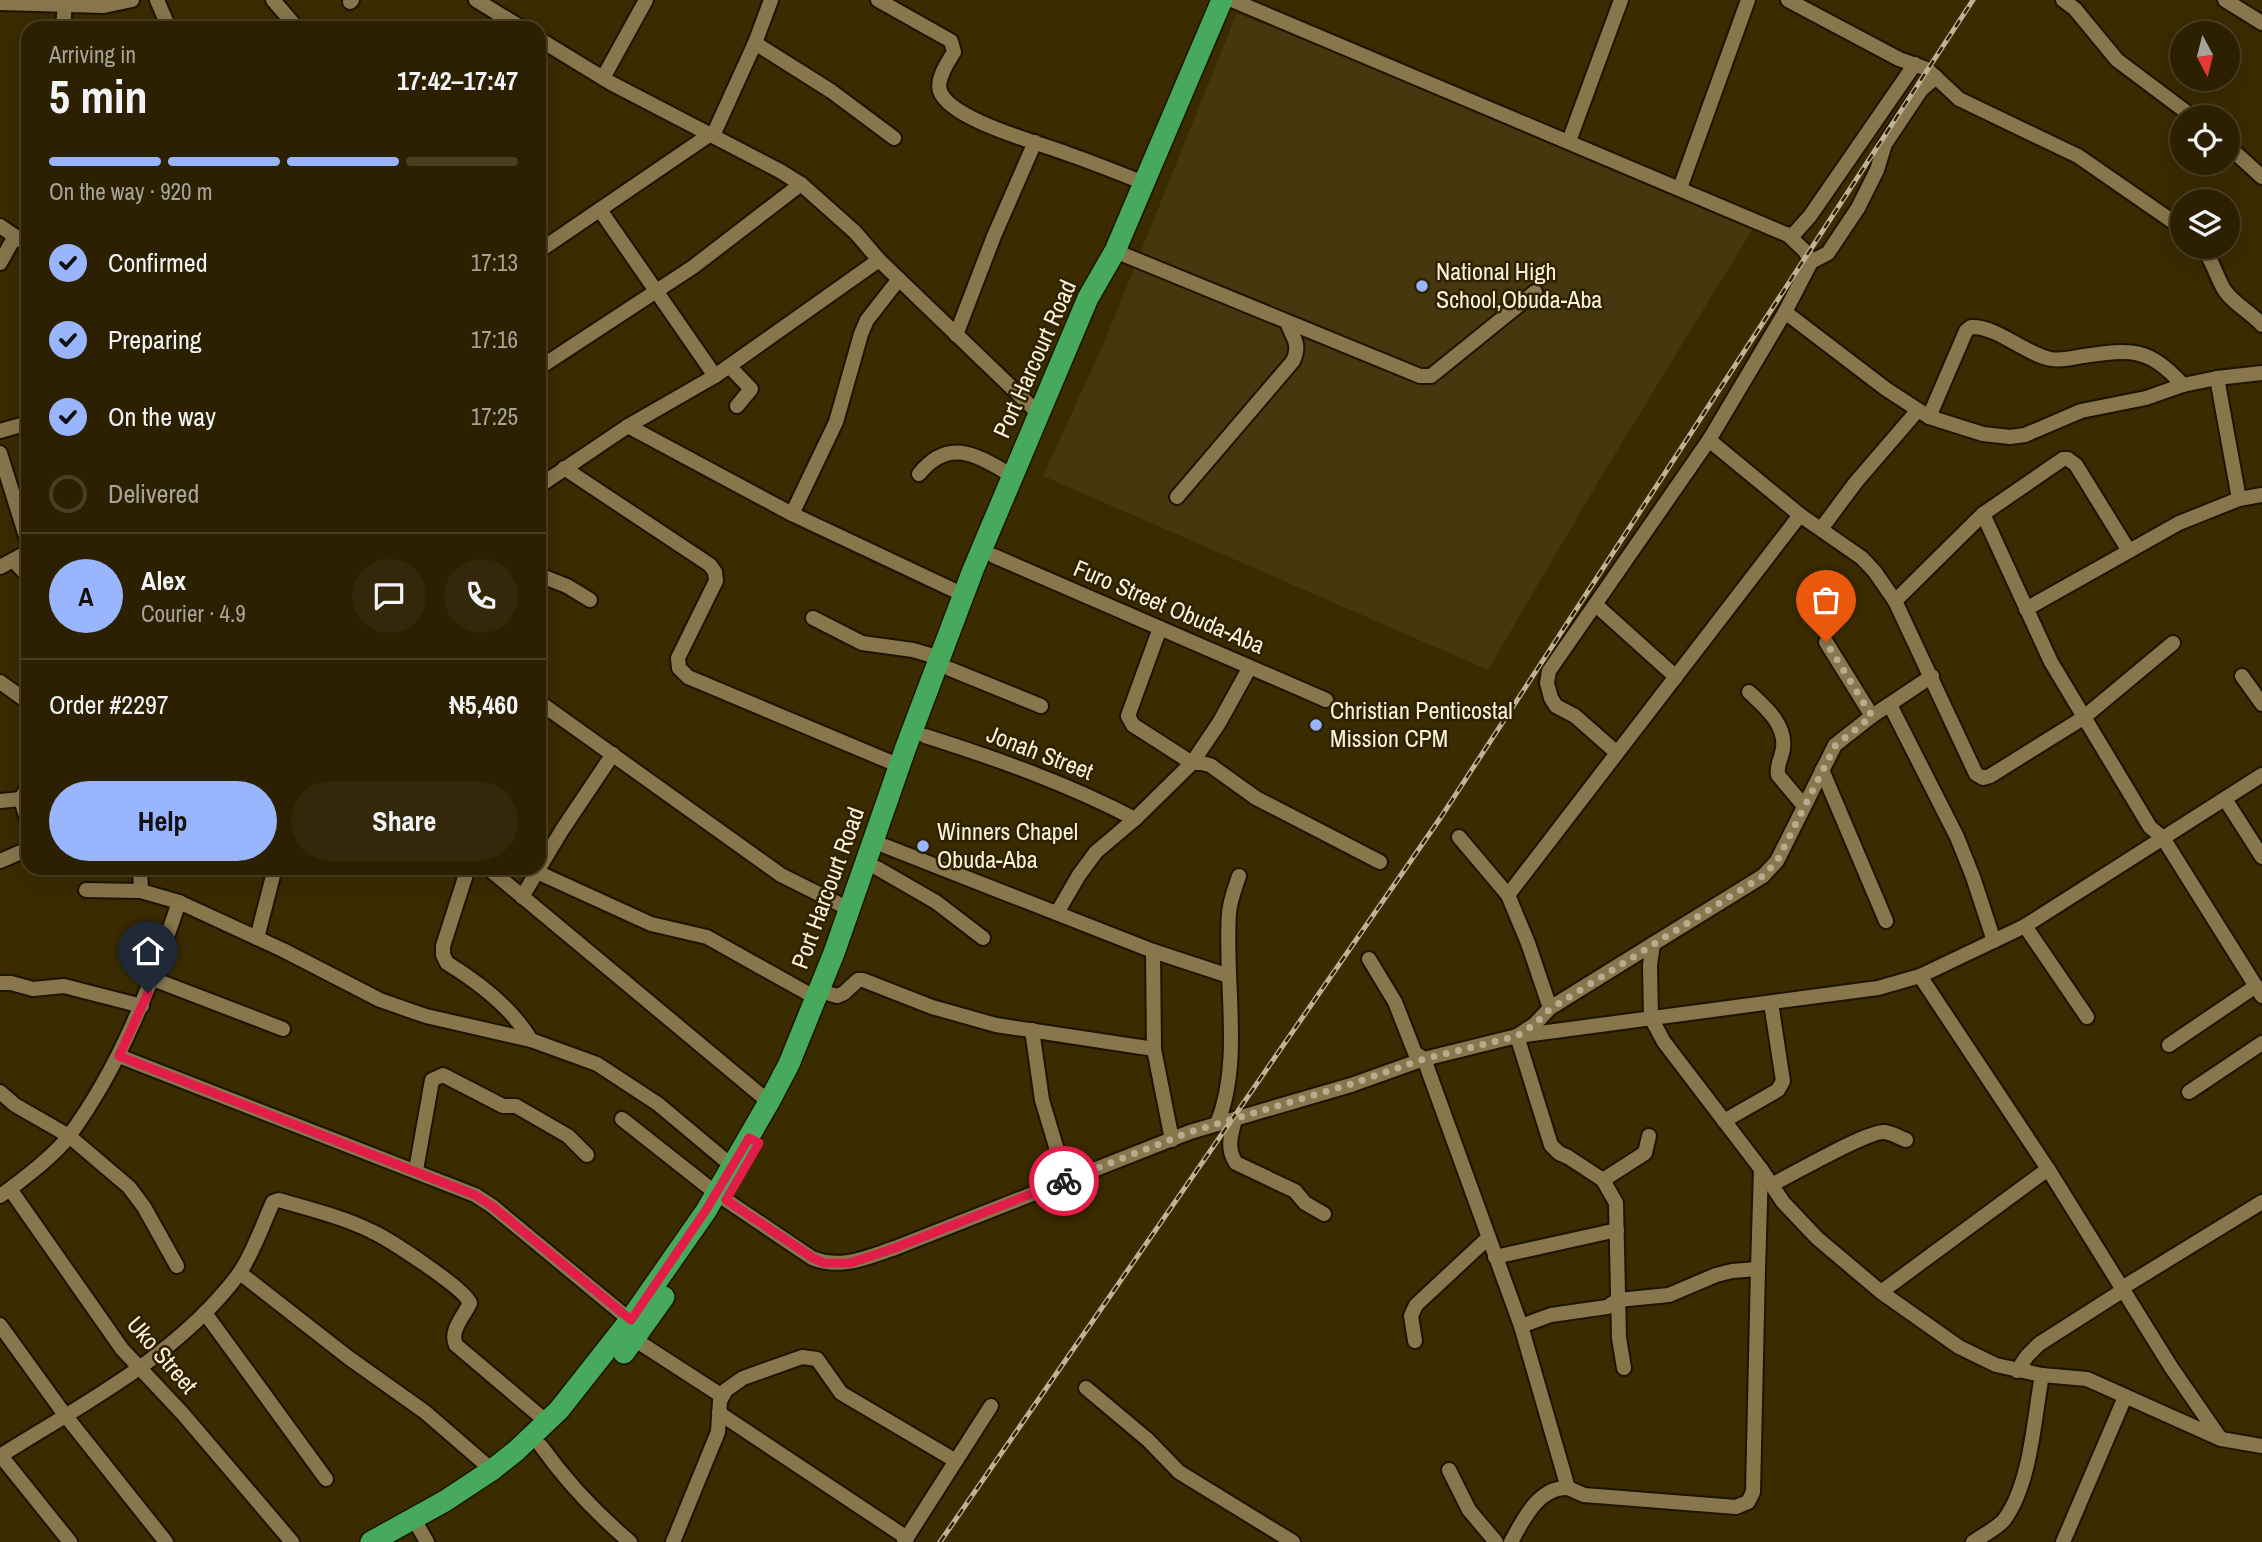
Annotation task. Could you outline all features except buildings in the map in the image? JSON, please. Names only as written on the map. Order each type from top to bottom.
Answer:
[{"type":"highway","points":[[1111,260],[1222,0]]},
{"type":"highway","name":"Port Harcourt Road","points":[[721,1197],[732,1166],[754,1140],[769,1102],[823,996],[877,868],[925,736],[964,595],[1088,298],[1111,260]]},
{"type":"highway","name":"Port Harcourt Road","points":[[394,1542],[423,1535],[495,1485],[541,1446],[580,1406],[721,1197],[798,1070],[849,909],[900,765],[993,556],[1097,304],[1111,260]]},
{"type":"highway","name":"Port Harcourt Road","points":[[371,1542],[445,1501],[492,1470],[547,1422],[632,1330]]},
{"type":"street","points":[[0,3],[104,6],[132,0]]},
{"type":"street","points":[[157,0],[166,21]]},
{"type":"street","points":[[273,0],[291,21]]},
{"type":"street","points":[[603,78],[646,0]]},
{"type":"street","points":[[546,246],[710,135],[722,118],[771,0]]},
{"type":"street","points":[[878,0],[951,41],[954,52],[940,79],[939,89],[943,96],[975,120],[1144,183]]},
{"type":"street","points":[[1232,0],[1788,235],[1805,251],[1811,262]]},
{"type":"street","points":[[1569,141],[1621,0]]},
{"type":"street","points":[[1680,188],[1748,0]]},
{"type":"street","points":[[1788,0],[1899,59],[1927,69],[1959,99],[2078,156],[2170,219]]},
{"type":"street","points":[[2063,0],[2076,9],[2117,60],[2177,105]]},
{"type":"street","points":[[2225,0],[2262,23]]},
{"type":"street","points":[[478,1],[510,21]]},
{"type":"street","points":[[65,21],[71,3]]},
{"type":"street","points":[[501,21],[505,18]]},
{"type":"street","points":[[546,43],[603,78],[801,184],[855,232],[899,279],[1039,415]]},
{"type":"street","points":[[755,43],[831,91],[894,138]]},
{"type":"street","points":[[1788,235],[1794,234],[1810,216],[1915,64]]},
{"type":"street","points":[[1617,754],[1575,716],[1556,706],[1550,698],[1547,683],[1549,671],[1709,440],[1785,312],[1811,262],[1828,253],[1858,208],[1877,170],[1885,144],[1922,90],[1936,76]]},
{"type":"street","points":[[956,335],[994,236],[1035,142]]},
{"type":"street","points":[[2240,157],[2262,177]]},
{"type":"street","points":[[546,363],[693,267],[801,184]]},
{"type":"street","points":[[600,210],[715,376]]},
{"type":"street","points":[[0,226],[21,240]]},
{"type":"street","points":[[0,264],[21,245]]},
{"type":"street","points":[[2210,259],[2226,291],[2242,310],[2262,325]]},
{"type":"street","points":[[546,481],[628,426],[715,376],[880,260]]},
{"type":"street","points":[[1111,260],[1287,322],[1420,376],[1431,376],[1535,292]]},
{"type":"street","points":[[792,514],[836,422],[864,327],[899,279]]},
{"type":"street","points":[[1785,312],[1886,389],[1923,413],[1983,434],[2010,437],[2042,429],[2081,411],[2146,398],[2183,385],[2262,373]]},
{"type":"street","points":[[1177,496],[1293,361],[1297,344],[1287,322]]},
{"type":"street","points":[[1821,529],[1856,482],[1923,413],[1966,331],[1971,327],[1985,329],[2051,359],[2119,351],[2133,352],[2159,361],[2183,385]]},
{"type":"street","points":[[729,366],[751,388],[737,406]]},
{"type":"street","points":[[2217,378],[2239,499]]},
{"type":"street","points":[[1,429],[21,425]]},
{"type":"street","points":[[628,426],[792,514],[964,595]]},
{"type":"street","points":[[1709,440],[1800,515],[1862,558],[1875,572],[1895,601],[1976,774],[1983,778],[2083,718],[2173,643]]},
{"type":"street","points":[[919,474],[926,464],[936,458],[962,451],[974,454],[1013,476]]},
{"type":"street","points":[[0,453],[21,520]]},
{"type":"street","points":[[1895,601],[1983,514],[2063,459],[2076,465],[2129,551]]},
{"type":"street","points":[[564,468],[710,565],[715,572],[716,581],[678,658],[679,668],[688,677],[900,765]]},
{"type":"street","points":[[2026,609],[2179,523],[2239,499],[2262,495]]},
{"type":"street","points":[[1983,514],[2051,662],[2083,718],[2150,827],[2164,838],[2259,991],[2169,1045]]},
{"type":"street","points":[[1508,895],[1800,515]]},
{"type":"street","points":[[0,567],[21,556]]},
{"type":"street","name":"Furo Street Obuda-Aba","points":[[993,556],[1326,700]]},
{"type":"street","points":[[13,560],[21,569]]},
{"type":"street","points":[[546,578],[567,586],[590,600]]},
{"type":"street","points":[[1596,605],[1676,677]]},
{"type":"street","points":[[813,618],[862,643],[913,650],[1041,706]]},
{"type":"street","points":[[1160,628],[1130,709],[1129,720],[1192,764],[1200,762],[1210,765],[1256,797],[1380,862]]},
{"type":"street","points":[[1826,642],[1872,716]]},
{"type":"street","points":[[1057,913],[1086,863],[1192,764],[1219,723],[1250,667]]},
{"type":"street","points":[[1517,1036],[1535,1024],[1550,1009],[1763,876],[1777,861],[1835,746],[1872,716],[1932,676]]},
{"type":"street","points":[[2242,676],[2262,704]]},
{"type":"street","points":[[0,682],[21,697]]},
{"type":"street","points":[[1749,692],[1771,712],[1782,732],[1783,748],[1778,775],[1804,806]]},
{"type":"street","points":[[1890,705],[1957,837],[1994,942]]},
{"type":"street","points":[[546,707],[781,875],[849,909]]},
{"type":"street","name":"Jonah Street","points":[[925,736],[1003,761],[1089,795],[1135,819]]},
{"type":"street","points":[[546,857],[613,754]]},
{"type":"street","points":[[1822,770],[1886,921]]},
{"type":"street","points":[[622,1119],[721,1197],[813,1258],[824,1263],[850,1263],[1217,1124],[1424,1059],[1517,1036],[1878,988],[1920,976],[2025,926],[2262,775]]},
{"type":"street","points":[[0,801],[21,799]]},
{"type":"street","points":[[2225,799],[2262,857]]},
{"type":"street","points":[[1459,836],[1508,895],[1528,943],[1550,1009]]},
{"type":"street","points":[[885,846],[1153,951],[1229,976]]},
{"type":"street","points":[[0,861],[21,852]]},
{"type":"street","points":[[877,868],[936,902],[984,938]]},
{"type":"street","points":[[140,875],[141,891]]},
{"type":"street","points":[[257,938],[273,875]]},
{"type":"street","points":[[466,875],[443,946],[443,955],[447,963],[504,1006],[521,1023],[531,1040]]},
{"type":"street","points":[[496,875],[769,1102]]},
{"type":"street","points":[[522,897],[535,875]]},
{"type":"street","points":[[544,875],[651,924],[707,937],[823,996],[837,996],[858,980],[863,980],[932,1007],[996,1025],[1154,1049]]},
{"type":"street","points":[[1217,1124],[1224,1108],[1230,1065],[1229,912],[1239,876]]},
{"type":"street","points":[[86,891],[141,891],[179,902],[380,999],[426,1016],[531,1040],[597,1064],[659,1104],[732,1166]]},
{"type":"street","points":[[5,1192],[69,1136],[119,1056],[153,979],[179,902]]},
{"type":"street","points":[[2025,926],[2087,1017]]},
{"type":"street","points":[[1653,944],[1650,965],[1651,1018],[1678,1063],[1783,1202],[1816,1238],[1881,1292],[1959,1347],[1996,1365],[2042,1375],[2087,1379],[2221,1439],[2262,1446]]},
{"type":"street","points":[[1153,951],[1154,1049],[1172,1140]]},
{"type":"street","points":[[1369,959],[1395,1002],[1415,1053],[1424,1059],[1521,1326],[1568,1488]]},
{"type":"street","points":[[1920,976],[2048,1169],[2122,1289],[2221,1439]]},
{"type":"street","points":[[153,979],[283,1030]]},
{"type":"street","points":[[0,983],[33,989],[64,986],[142,1006]]},
{"type":"street","points":[[1724,1121],[1778,1090],[1783,1082],[1771,1003]]},
{"type":"street","points":[[1032,1030],[1047,1121],[1066,1180]]},
{"type":"street","points":[[1517,1036],[1551,1145],[1559,1153],[1603,1180],[1616,1203],[1619,1338],[1624,1368]]},
{"type":"street","points":[[2189,1092],[2262,1042]]},
{"type":"street","points":[[119,1056],[416,1170],[458,1187],[492,1206],[632,1330],[722,1396]]},
{"type":"street","points":[[416,1170],[432,1080],[443,1075],[503,1106],[516,1106],[568,1136],[587,1156]]},
{"type":"street","points":[[0,1091],[15,1105],[69,1136],[129,1187],[144,1207],[177,1266]]},
{"type":"street","points":[[1235,1119],[1230,1150],[1236,1163],[1295,1191],[1305,1203],[1324,1214]]},
{"type":"street","points":[[1771,1185],[1849,1144],[1879,1133],[1885,1132],[1906,1140]]},
{"type":"street","points":[[1603,1180],[1645,1153],[1649,1136]]},
{"type":"street","points":[[1881,1292],[2048,1169]]},
{"type":"street","points":[[1511,1542],[1525,1517],[1544,1494],[1552,1489],[1568,1488],[1584,1495],[1682,1504],[1736,1507],[1748,1502],[1753,1492],[1761,1170]]},
{"type":"street","name":"Uko Street","points":[[5,1192],[122,1349],[183,1414],[292,1542]]},
{"type":"street","points":[[69,1542],[0,1456],[140,1369],[205,1313],[240,1273],[273,1202],[276,1201],[371,1230],[443,1277],[468,1298],[470,1303],[453,1333],[456,1345],[547,1422]]},
{"type":"street","points":[[2017,1371],[2039,1344],[2262,1202]]},
{"type":"street","points":[[1495,1257],[1617,1230]]},
{"type":"street","points":[[1415,1341],[1411,1316],[1416,1306],[1489,1238]]},
{"type":"street","points":[[1521,1326],[1551,1315],[1607,1307],[1618,1300],[1669,1296],[1716,1275],[1758,1269]]},
{"type":"street","points":[[240,1273],[349,1358],[425,1412],[492,1470]]},
{"type":"street","points":[[205,1313],[326,1479]]},
{"type":"street","points":[[0,1325],[65,1415],[166,1542]]},
{"type":"street","points":[[673,1542],[718,1432],[722,1396],[726,1390],[743,1378],[802,1357],[817,1359],[825,1366],[841,1393],[956,1461]]},
{"type":"street","points":[[1973,1542],[2002,1522],[2015,1502],[2028,1455],[2042,1375]]},
{"type":"street","points":[[1086,1388],[1148,1440],[1179,1472],[1293,1542]]},
{"type":"street","points":[[2063,1542],[2125,1397]]},
{"type":"street","points":[[719,1413],[906,1540],[991,1406]]},
{"type":"street","points":[[541,1446],[556,1469],[630,1542]]},
{"type":"street","points":[[1449,1470],[1469,1510],[1496,1542]]},
{"type":"shaded area","name":"National High School,Obuda-Aba","points":[[1237,13],[1597,159],[1754,227],[1601,477],[1488,670],[1043,476],[1103,345]]},
{"type":"railway","points":[[940,1542],[1441,817],[1973,0]]},
{"type":"way so far","points":[[1064,1181],[1190,1132],[1351,1084],[1424,1059],[1517,1036],[1535,1024],[1550,1009],[1763,876],[1777,861],[1835,746],[1872,716],[1826,642]]},
{"type":"place","name":"National High School,Obuda-Aba","points":[[1422,286]]},
{"type":"place","name":"Christian Penticostal Mission CPM","points":[[1316,725]]},
{"type":"place","name":"Winners Chapel Obuda-Aba","points":[[923,846]]},
{"type":"route","points":[[148,993],[119,1056],[475,1195],[631,1320],[706,1210],[749,1138],[759,1143],[726,1200],[824,1263],[850,1263],[895,1248],[1064,1181]]}]
